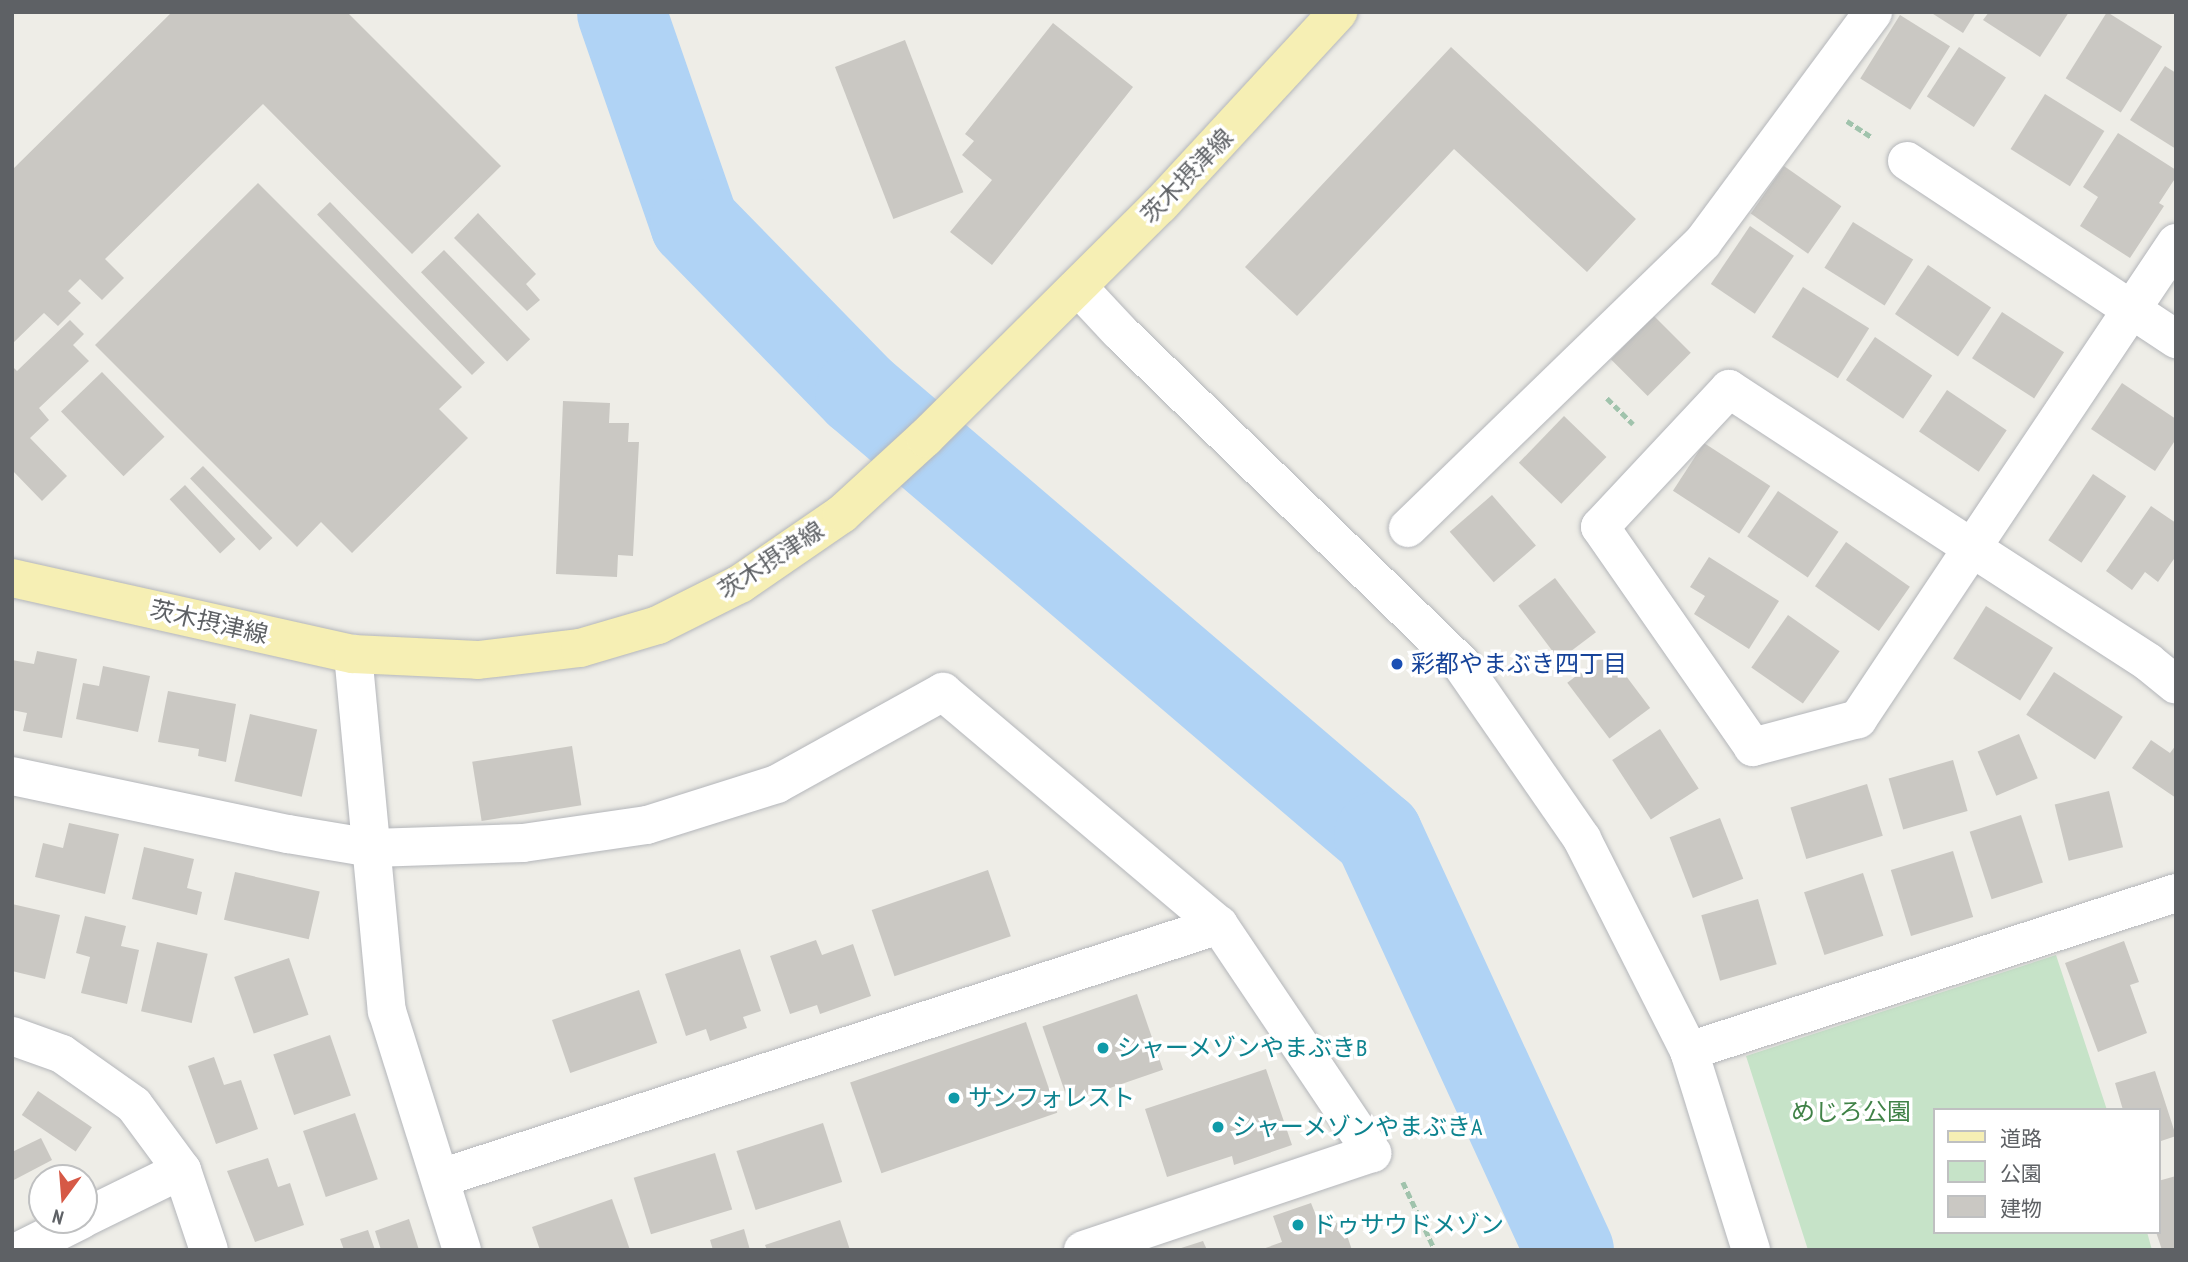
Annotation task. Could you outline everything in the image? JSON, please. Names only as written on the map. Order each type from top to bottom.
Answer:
[{"type":"main road","name":"茨木摂津線","points":[[12,578],[353,654],[478,660],[580,649],[658,625],[740,584],[842,514],[999,365],[1160,205],[1338,12]]},
{"type":"street","points":[[1408,528],[1703,242],[1873,12]]},
{"type":"street","points":[[1907,161],[2176,339]]},
{"type":"street","points":[[2176,243],[2131,310],[1972,548],[1858,719],[1753,747],[1600,527],[1729,388],[1972,548],[2148,662],[2176,685]]},
{"type":"street","points":[[1078,287],[1119,331],[1461,664],[1582,839],[1689,1051],[1751,1250]]},
{"type":"street","points":[[353,654],[387,1011],[462,1250]]},
{"type":"street","points":[[12,776],[288,834],[372,848],[523,843],[647,825],[777,784],[943,692],[1219,925],[1372,1153],[1083,1250]]},
{"type":"street","points":[[1689,1051],[2176,893]]},
{"type":"street","points":[[441,1178],[1219,925]]},
{"type":"street","points":[[12,1036],[62,1054],[134,1105],[182,1170],[209,1250]]},
{"type":"street","points":[[98,1211],[182,1170]]},
{"type":"street","points":[[21,1250],[52,1234]]},
{"type":"path","points":[[1811,97],[1907,161]]},
{"type":"path","points":[[1575,367],[1665,457]]},
{"type":"path","points":[[1402,1180],[1435,1250]]},
{"type":"green space","name":"めじろ公園","points":[[2056,955],[2106,1108],[1932,1108],[1932,1234],[2148,1234],[2152,1250],[1808,1250],[1746,1056]]},
{"type":"building","points":[[172,12],[347,12],[501,166],[412,254],[263,104],[105,259],[124,278],[102,300],[80,279],[68,291],[81,303],[58,326],[44,313],[14,342],[12,170]]},
{"type":"building","points":[[1930,12],[1976,12],[1963,33]]},
{"type":"building","points":[[1989,12],[2069,12],[2040,57],[1983,20]]},
{"type":"building","points":[[2107,12],[2162,46],[2121,113],[2066,78]]},
{"type":"building","points":[[1900,15],[1950,46],[1910,110],[1860,79]]},
{"type":"building","points":[[1053,23],[1133,87],[992,265],[950,232],[992,180],[962,155],[974,141],[965,134]]},
{"type":"building","points":[[905,40],[963,192],[893,219],[835,67]]},
{"type":"building","points":[[1451,47],[1636,219],[1587,272],[1454,149],[1297,316],[1245,267]]},
{"type":"building","points":[[1959,47],[2006,77],[1974,127],[1927,96]]},
{"type":"building","points":[[2165,66],[2176,73],[2176,149],[2130,120]]},
{"type":"building","points":[[2045,94],[2104,131],[2070,186],[2011,149]]},
{"type":"building","points":[[2118,133],[2176,170],[2176,177],[2159,203],[2164,206],[2130,258],[2080,226],[2098,197],[2083,187]]},
{"type":"building","points":[[1784,166],[1841,206],[1808,254],[1751,214]]},
{"type":"building","points":[[258,183],[462,387],[439,409],[468,438],[352,553],[321,522],[297,547],[95,345]]},
{"type":"building","points":[[330,202],[485,362],[472,375],[317,215]]},
{"type":"building","points":[[478,213],[536,274],[526,284],[540,300],[527,311],[454,238]]},
{"type":"building","points":[[1853,222],[1913,260],[1885,305],[1824,268]]},
{"type":"building","points":[[1750,226],[1794,256],[1755,314],[1711,284]]},
{"type":"building","points":[[444,250],[530,339],[507,361],[421,272]]},
{"type":"building","points":[[1928,265],[1991,307],[1958,356],[1895,314]]},
{"type":"building","points":[[1803,287],[1869,328],[1838,378],[1772,337]]},
{"type":"building","points":[[2002,312],[2064,352],[2034,398],[1972,358]]},
{"type":"building","points":[[1654,316],[1691,353],[1648,396],[1611,359]]},
{"type":"building","points":[[70,320],[84,334],[73,345],[89,361],[39,408],[49,420],[30,438],[67,476],[42,501],[12,470],[12,366],[17,371]]},
{"type":"building","points":[[1875,337],[1932,376],[1903,419],[1846,380]]},
{"type":"building","points":[[102,372],[165,437],[124,476],[61,412]]},
{"type":"building","points":[[2122,383],[2176,419],[2176,439],[2155,471],[2091,429]]},
{"type":"building","points":[[1947,390],[2007,430],[1979,472],[1919,431]]},
{"type":"building","points":[[563,401],[610,403],[609,423],[629,423],[628,442],[639,442],[633,556],[618,555],[617,577],[556,574]]},
{"type":"building","points":[[1564,416],[1606,457],[1561,504],[1519,463]]},
{"type":"building","points":[[1704,443],[1770,486],[1739,534],[1673,491]]},
{"type":"building","points":[[203,466],[272,538],[260,550],[190,479]]},
{"type":"building","points":[[2093,474],[2126,496],[2081,563],[2048,540]]},
{"type":"building","points":[[185,485],[235,539],[220,553],[170,499]]},
{"type":"building","points":[[1778,491],[1839,532],[1808,577],[1747,537]]},
{"type":"building","points":[[1492,495],[1536,546],[1494,582],[1450,532]]},
{"type":"building","points":[[2151,506],[2176,523],[2176,556],[2158,582],[2145,572],[2132,590],[2106,571]]},
{"type":"building","points":[[1846,542],[1910,587],[1879,631],[1815,586]]},
{"type":"building","points":[[1709,557],[1779,601],[1749,649],[1694,614],[1705,596],[1690,587]]},
{"type":"building","points":[[1555,578],[1596,632],[1559,660],[1518,606]]},
{"type":"building","points":[[1986,606],[2053,648],[2020,700],[1953,659]]},
{"type":"building","points":[[1788,615],[1840,651],[1803,704],[1751,667]]},
{"type":"building","points":[[37,651],[77,659],[62,738],[23,731],[27,713],[12,710],[12,660],[34,664]]},
{"type":"building","points":[[1608,652],[1650,708],[1609,739],[1567,683]]},
{"type":"building","points":[[103,666],[150,676],[138,732],[76,719],[83,683],[99,686]]},
{"type":"building","points":[[2054,672],[2123,717],[2095,759],[2026,715]]},
{"type":"building","points":[[168,691],[236,704],[226,762],[198,756],[199,749],[158,742]]},
{"type":"building","points":[[250,714],[317,730],[302,797],[234,781]]},
{"type":"building","points":[[1660,729],[1699,789],[1651,820],[1612,760]]},
{"type":"building","points":[[2019,734],[2038,778],[1996,796],[1978,752]]},
{"type":"building","points":[[2151,740],[2170,753],[2176,745],[2176,798],[2132,768]]},
{"type":"building","points":[[572,746],[581,805],[482,821],[472,762]]},
{"type":"building","points":[[1953,760],[1968,811],[1903,829],[1889,778]]},
{"type":"building","points":[[1867,784],[1883,836],[1806,859],[1790,807]]},
{"type":"building","points":[[2109,791],[2123,847],[2069,861],[2055,805]]},
{"type":"building","points":[[2021,815],[2043,883],[1992,899],[1970,832]]},
{"type":"building","points":[[1720,818],[1743,879],[1693,898],[1670,837]]},
{"type":"building","points":[[69,823],[119,834],[105,894],[35,877],[43,843],[63,848]]},
{"type":"building","points":[[144,847],[194,859],[187,888],[202,892],[197,915],[132,899]]},
{"type":"building","points":[[1953,851],[1973,917],[1911,936],[1891,870]]},
{"type":"building","points":[[988,870],[1011,936],[894,976],[872,910]]},
{"type":"building","points":[[235,872],[320,892],[309,939],[224,920]]},
{"type":"building","points":[[1863,873],[1883,936],[1824,955],[1804,892]]},
{"type":"building","points":[[1758,899],[1777,964],[1720,981],[1701,915]]},
{"type":"building","points":[[12,904],[60,915],[45,979],[12,971]]},
{"type":"building","points":[[85,916],[126,926],[121,946],[139,950],[127,1004],[81,993],[90,957],[76,953]]},
{"type":"building","points":[[816,940],[822,955],[853,944],[871,996],[820,1014],[817,1005],[790,1014],[770,956]]},
{"type":"building","points":[[2124,941],[2139,982],[2130,985],[2147,1033],[2098,1052],[2065,963]]},
{"type":"building","points":[[157,942],[208,954],[192,1023],[141,1011]]},
{"type":"building","points":[[740,949],[761,1011],[743,1017],[747,1028],[710,1041],[706,1029],[686,1036],[665,974]]},
{"type":"building","points":[[289,958],[309,1015],[254,1034],[234,977]]},
{"type":"building","points":[[639,990],[657,1043],[570,1073],[552,1020]]},
{"type":"building","name":"シャーメゾンやまぶきB","points":[[1137,994],[1163,1070],[1068,1102],[1042,1027]]},
{"type":"building","name":"サンフォレスト","points":[[1026,1022],[1057,1113],[881,1173],[850,1083]]},
{"type":"building","points":[[330,1035],[351,1096],[294,1115],[273,1055]]},
{"type":"building","points":[[214,1057],[224,1085],[241,1080],[258,1129],[216,1144],[188,1066]]},
{"type":"building","name":"シャーメゾンやまぶきA","points":[[1266,1069],[1292,1145],[1234,1165],[1232,1156],[1167,1177],[1145,1109]]},
{"type":"building","points":[[2155,1071],[2176,1136],[2160,1141],[2160,1108],[2122,1108],[2115,1083]]},
{"type":"building","points":[[38,1091],[92,1127],[76,1151],[22,1115]]},
{"type":"building","points":[[355,1113],[378,1179],[326,1197],[303,1131]]},
{"type":"building","points":[[823,1123],[842,1182],[756,1210],[736,1151]]},
{"type":"building","points":[[41,1138],[52,1160],[44,1164],[28,1164],[28,1173],[12,1181],[12,1152]]},
{"type":"building","points":[[715,1153],[732,1209],[651,1234],[634,1178]]},
{"type":"building","points":[[268,1158],[278,1187],[290,1183],[304,1225],[255,1242],[227,1171]]},
{"type":"building","points":[[2176,1176],[2176,1250],[2162,1250],[2157,1234],[2160,1234],[2160,1180]]},
{"type":"building","points":[[612,1199],[630,1250],[540,1250],[532,1227]]},
{"type":"building","name":"ドゥサウドメゾン","points":[[1311,1203],[1321,1228],[1342,1221],[1352,1250],[1260,1250],[1282,1242],[1273,1216]]},
{"type":"building","points":[[409,1219],[419,1250],[381,1250],[375,1231]]},
{"type":"building","points":[[840,1220],[850,1250],[767,1250],[765,1245]]},
{"type":"building","points":[[744,1229],[750,1250],[713,1250],[710,1240]]},
{"type":"building","points":[[368,1230],[375,1250],[344,1250],[340,1239]]},
{"type":"building","points":[[1203,1241],[1207,1250],[1178,1250],[1178,1249]]},
{"type":"waterway","points":[[621,12],[694,223],[859,392],[1378,835],[1569,1250]]},
{"type":"place","name":"彩都やまぶき四丁目","points":[[1397,664]]},
{"type":"place","name":"シャーメゾンやまぶきB","points":[[1103,1048]]},
{"type":"place","name":"サンフォレスト","points":[[954,1098]]},
{"type":"place","name":"シャーメゾンやまぶきA","points":[[1218,1127]]},
{"type":"place","name":"ドゥサウドメゾン","points":[[1298,1225]]}]
